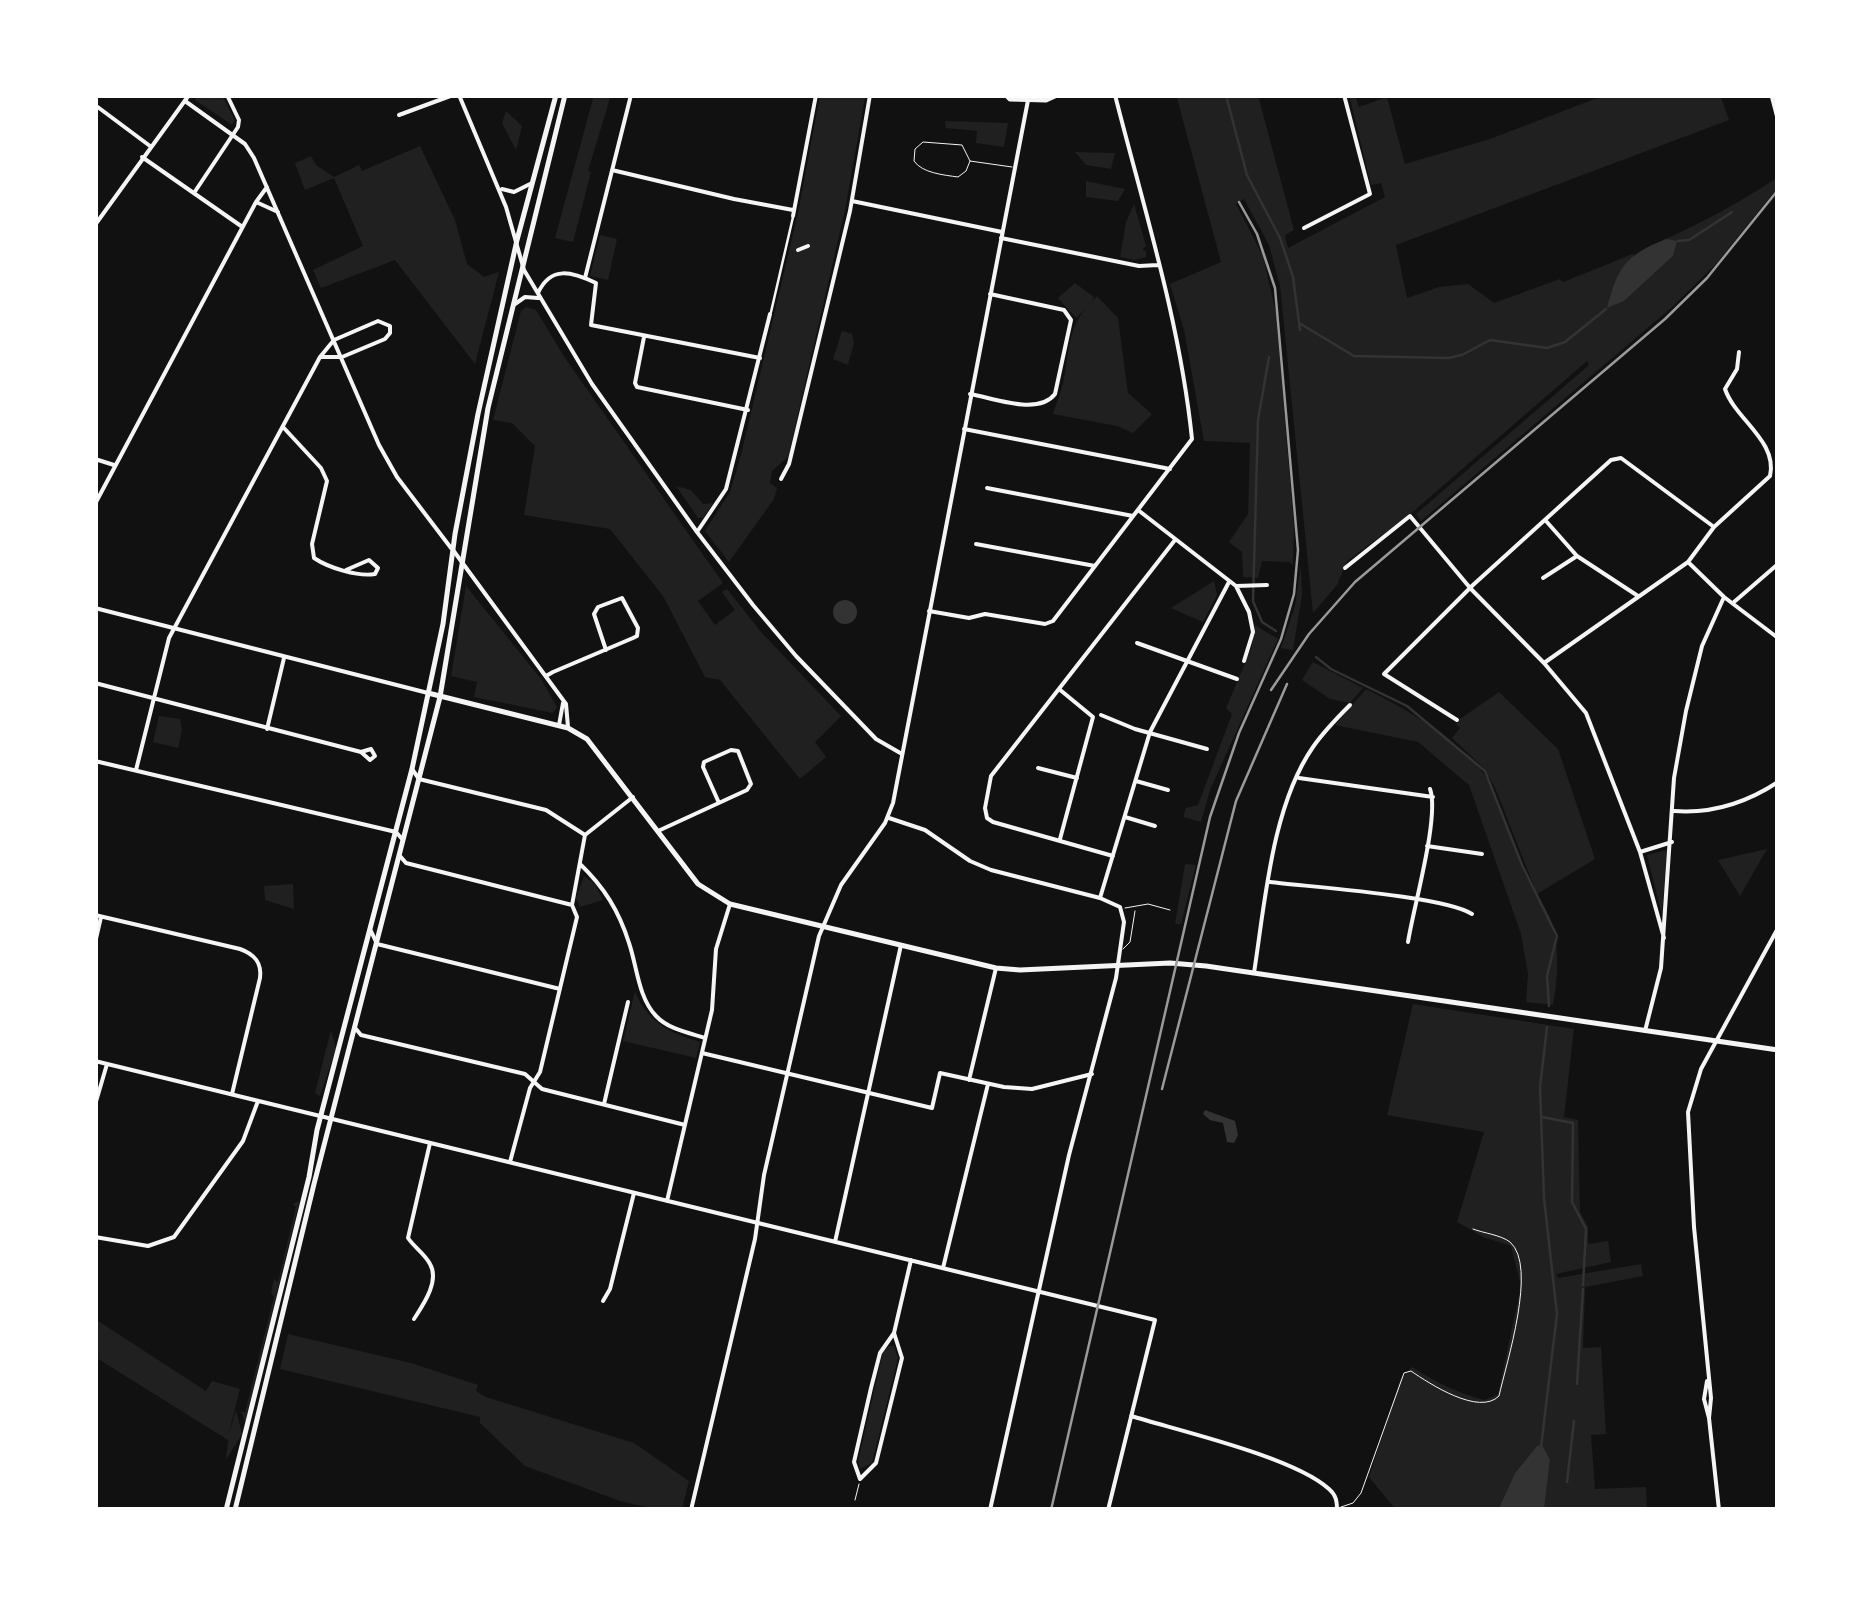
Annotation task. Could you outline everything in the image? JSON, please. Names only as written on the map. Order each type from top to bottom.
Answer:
[{"type":"main road","points":[[226,1510],[321,1116],[412,769],[443,624],[478,414],[517,240],[556,95]]},
{"type":"main road","points":[[234,1510],[440,697],[488,408],[565,95]]},
{"type":"main road","points":[[1006,95],[1010,99],[1046,100],[1057,95]]},
{"type":"main road","points":[[1772,95],[1778,118]]},
{"type":"main road","points":[[428,693],[559,725],[593,744],[698,884],[730,904],[996,968],[1170,962],[1778,1050]]},
{"type":"street","points":[[178,95],[245,144],[379,445],[397,477],[563,698],[569,708],[568,728]]},
{"type":"street","points":[[194,193],[239,120],[227,95]]},
{"type":"street","points":[[399,115],[459,95],[498,186],[524,270],[592,384],[697,532],[796,656],[876,739],[902,754]]},
{"type":"street","points":[[585,278],[631,95]]},
{"type":"street","points":[[697,532],[726,489],[748,410],[816,95]]},
{"type":"street","points":[[780,479],[788,464],[852,201],[870,95]]},
{"type":"street","points":[[929,612],[969,618],[984,614],[1046,624],[1053,621],[1190,445],[1189,398],[1174,318],[1115,95]]},
{"type":"street","points":[[1304,228],[1370,194],[1344,95]]},
{"type":"street","points":[[690,1510],[822,926],[851,868],[888,817],[1029,97]]},
{"type":"street","points":[[95,224],[186,98]]},
{"type":"street","points":[[95,105],[150,146]]},
{"type":"street","points":[[142,157],[242,227]]},
{"type":"street","points":[[612,170],[793,213]]},
{"type":"street","points":[[498,186],[511,192],[533,180]]},
{"type":"street","points":[[95,504],[267,187]]},
{"type":"street","points":[[852,201],[1139,266],[1158,264]]},
{"type":"street","points":[[256,202],[278,212]]},
{"type":"street","points":[[798,250],[808,246]]},
{"type":"street","points":[[539,296],[552,274],[585,278],[596,283],[591,325],[760,358]]},
{"type":"street","points":[[970,394],[1035,405],[1051,400],[1071,316],[1064,310],[990,294]]},
{"type":"street","points":[[515,304],[539,296]]},
{"type":"street","points":[[136,770],[174,630],[320,357],[334,340],[378,322],[390,326],[385,338],[342,357],[320,357]]},
{"type":"street","points":[[644,335],[636,387],[748,410]]},
{"type":"street","points":[[1544,663],[1688,562],[1714,527],[1770,476],[1768,450],[1725,389],[1737,368],[1739,352]]},
{"type":"street","points":[[282,426],[321,468],[327,480],[312,544],[313,556],[321,563],[346,570],[369,576],[378,568],[369,560],[346,570]]},
{"type":"street","points":[[963,428],[1170,469]]},
{"type":"street","points":[[1457,720],[1384,674],[1611,460],[1621,458],[1714,527]]},
{"type":"street","points":[[95,459],[115,466]]},
{"type":"street","points":[[988,488],[1133,516]]},
{"type":"street","points":[[1138,510],[1236,586],[1249,612],[1253,632],[1244,661]]},
{"type":"street","points":[[1344,568],[1410,516],[1471,589],[1544,663],[1586,714],[1640,852],[1664,938]]},
{"type":"street","points":[[1545,520],[1577,556],[1638,596]]},
{"type":"street","points":[[1112,856],[988,818],[985,808],[991,776],[1176,540]]},
{"type":"street","points":[[976,544],[1095,566]]},
{"type":"street","points":[[1543,578],[1577,556]]},
{"type":"street","points":[[1688,562],[1724,597],[1778,638]]},
{"type":"street","points":[[1734,602],[1778,564]]},
{"type":"street","points":[[1100,898],[1150,732],[1229,582]]},
{"type":"street","points":[[1236,586],[1267,584]]},
{"type":"street","points":[[1645,1032],[1656,994],[1664,938],[1674,778],[1686,711],[1702,646],[1724,597]]},
{"type":"street","points":[[546,676],[606,650],[633,638],[638,632],[622,598],[598,607],[594,614],[606,650]]},
{"type":"street","points":[[95,608],[428,693]]},
{"type":"street","points":[[1138,643],[1237,679]]},
{"type":"street","points":[[266,729],[284,658]]},
{"type":"street","points":[[95,683],[361,752]]},
{"type":"street","points":[[1060,689],[1093,717],[1060,839]]},
{"type":"street","points":[[559,725],[563,698]]},
{"type":"street","points":[[1254,973],[1278,832],[1313,747],[1350,706]]},
{"type":"street","points":[[1101,714],[1207,749]]},
{"type":"street","points":[[658,830],[719,803],[747,790],[751,784],[738,751],[731,750],[704,762],[719,803]]},
{"type":"street","points":[[95,760],[396,832],[403,840]]},
{"type":"street","points":[[1038,768],[1076,778]]},
{"type":"street","points":[[412,769],[419,779],[546,810],[585,835]]},
{"type":"street","points":[[1298,778],[1433,797]]},
{"type":"street","points":[[1136,781],[1168,790]]},
{"type":"street","points":[[1674,811],[1727,807],[1761,794],[1778,782]]},
{"type":"street","points":[[1408,942],[1427,846],[1433,797],[1430,789]]},
{"type":"street","points":[[510,1162],[560,990],[576,918],[572,905],[585,835],[633,797]]},
{"type":"street","points":[[888,817],[925,830],[970,861],[991,870],[1100,898],[1122,908],[1123,949],[1038,1290],[990,1510]]},
{"type":"street","points":[[1125,817],[1155,826]]},
{"type":"street","points":[[1640,852],[1672,842]]},
{"type":"street","points":[[1427,846],[1482,854]]},
{"type":"street","points":[[400,856],[406,863],[572,905]]},
{"type":"street","points":[[580,864],[609,895],[630,944],[646,1002],[657,1019],[706,1038]]},
{"type":"street","points":[[1269,882],[1417,901],[1465,909],[1472,914]]},
{"type":"street","points":[[667,1200],[706,1038],[714,995],[716,950],[730,904]]},
{"type":"street","points":[[95,943],[98,916],[240,949],[256,958],[260,978],[232,1094]]},
{"type":"street","points":[[1719,1510],[1688,1120],[1697,1080],[1778,928]]},
{"type":"street","points":[[371,931],[377,944],[560,990]]},
{"type":"street","points":[[835,1242],[901,945]]},
{"type":"street","points":[[968,1080],[996,968]]},
{"type":"street","points":[[604,1104],[628,1002]]},
{"type":"street","points":[[356,1028],[362,1034],[525,1074],[542,1089],[685,1125]]},
{"type":"street","points":[[702,1053],[932,1108],[940,1073],[1032,1090],[1092,1074]]},
{"type":"street","points":[[95,1061],[1154,1320],[1108,1510]]},
{"type":"street","points":[[95,1106],[106,1064]]},
{"type":"street","points":[[943,1268],[988,1084]]},
{"type":"street","points":[[95,1237],[148,1246],[174,1237],[243,1141],[258,1101]]},
{"type":"street","points":[[414,1319],[426,1302],[433,1277],[432,1266],[411,1244],[408,1232],[430,1142]]},
{"type":"street","points":[[603,1301],[610,1289],[634,1192]]},
{"type":"street","points":[[894,1333],[902,1358],[876,1463],[860,1479],[854,1462],[880,1353],[894,1333],[911,1260]]},
{"type":"street","points":[[1130,1416],[1289,1468],[1328,1488],[1337,1501],[1337,1509]]},
{"type":"lane","points":[[923,142],[962,145],[970,161],[966,171],[958,176],[927,171],[916,166],[915,149],[923,142]]},
{"type":"lane","points":[[970,161],[1015,168]]},
{"type":"lane","points":[[1122,908],[1148,904],[1170,910]]},
{"type":"lane","points":[[1123,949],[1130,942],[1135,911]]},
{"type":"lane","points":[[1337,1509],[1353,1503],[1361,1494],[1404,1373],[1411,1371],[1445,1392],[1474,1401],[1494,1401],[1498,1396],[1522,1285],[1521,1268],[1512,1245],[1472,1229]]},
{"type":"lane","points":[[855,1500],[860,1479]]},
{"type":"shaded area","points":[[198,95],[222,95],[235,120],[232,125],[195,100]]},
{"type":"shaded area","points":[[594,95],[611,95],[588,171],[591,172],[573,242],[555,238]]},
{"type":"shaded area","points":[[820,95],[865,98],[845,210],[788,457],[772,471],[770,483],[777,488],[774,499],[729,562],[705,531],[730,492],[741,455],[798,213]]},
{"type":"shaded area","points":[[1258,95],[1294,230],[1285,235],[1288,248],[1385,197],[1381,183],[1371,185],[1349,95],[1355,95],[1359,107],[1387,97],[1405,164],[1490,139],[1605,95],[1720,95],[1729,120],[1396,245],[1407,298],[1439,287],[1468,284],[1494,303],[1560,279],[1563,282],[1634,253],[1624,301],[1673,256],[1666,239],[1778,177],[1778,187],[1715,265],[1671,308],[1421,521],[1416,514],[1589,365],[1587,361],[1408,516],[1347,561],[1337,585],[1313,613],[1280,286],[1269,245],[1244,199],[1236,204],[1263,256],[1276,313],[1294,527],[1293,565],[1262,561],[1258,578],[1243,577],[1242,552],[1229,542],[1248,514],[1250,443],[1204,441],[1184,330],[1170,284],[1221,262],[1177,98]]},
{"type":"shaded area","points":[[506,111],[522,126],[516,150],[502,123]]},
{"type":"shaded area","points":[[945,121],[1008,123],[1004,147],[976,143],[977,131],[946,128]]},
{"type":"shaded area","points":[[420,146],[455,220],[467,264],[484,277],[499,272],[475,364],[395,260],[321,288],[313,270],[363,246],[334,178],[305,190],[295,163],[311,156],[316,165],[334,177],[359,165],[362,171]]},
{"type":"shaded area","points":[[1075,152],[1115,153],[1111,169],[1086,165]]},
{"type":"shaded area","points":[[1086,181],[1125,189],[1118,201],[1086,197]]},
{"type":"shaded area","points":[[1134,204],[1146,246],[1142,250],[1146,257],[1135,260],[1120,257],[1126,222]]},
{"type":"shaded area","points":[[600,235],[617,239],[608,280],[590,276]]},
{"type":"shaded area","points":[[1666,239],[1677,241],[1673,256],[1624,301],[1607,308],[1626,264],[1641,251]]},
{"type":"shaded area","points":[[1075,283],[1094,297],[1092,301],[1097,296],[1118,318],[1128,393],[1152,414],[1133,433],[1117,426],[1053,414],[1073,332],[1085,309],[1076,318],[1058,298]]},
{"type":"shaded area","points":[[526,307],[536,310],[565,358],[723,583],[698,601],[715,625],[735,610],[722,592],[727,589],[761,632],[841,716],[815,742],[826,757],[800,779],[720,680],[705,677],[663,596],[610,529],[524,515],[535,446],[512,423],[493,420],[521,311]]},
{"type":"shaded area","points":[[842,331],[852,334],[854,343],[848,365],[833,359]]},
{"type":"shaded area","points":[[676,486],[691,490],[703,504],[713,503],[703,518],[698,518]]},
{"type":"shaded area","points":[[1301,564],[1302,595],[1293,650],[1281,648],[1295,606]]},
{"type":"shaded area","points":[[1214,581],[1217,595],[1203,622],[1171,608]]},
{"type":"shaded area","points":[[466,586],[541,679],[557,707],[553,713],[474,697],[477,682],[451,676]]},
{"type":"shaded area","points":[[845,600],[854,603],[854,621],[845,624],[836,621],[833,612],[836,603]]},
{"type":"shaded area","points":[[1255,625],[1278,639],[1210,790],[1201,822],[1183,817],[1186,808],[1198,805],[1232,714],[1226,708],[1252,647]]},
{"type":"shaded area","points":[[1313,662],[1363,688],[1350,703],[1330,699],[1302,680]]},
{"type":"shaded area","points":[[1366,689],[1440,733],[1467,755],[1486,778],[1522,867],[1551,921],[1557,963],[1553,1005],[1526,1002],[1528,974],[1521,934],[1469,785],[1418,742],[1335,725]]},
{"type":"shaded area","points":[[1499,692],[1558,749],[1595,859],[1537,894],[1486,770],[1452,738],[1460,728],[1456,724],[1460,719]]},
{"type":"shaded area","points":[[159,716],[180,719],[178,748],[153,742]]},
{"type":"shaded area","points":[[1767,849],[1740,896],[1718,860]]},
{"type":"shaded area","points":[[1667,850],[1662,915],[1647,855]]},
{"type":"shaded area","points":[[1185,864],[1196,865],[1181,924],[1175,924]]},
{"type":"shaded area","points":[[584,876],[595,884],[603,900],[580,907],[576,898]]},
{"type":"shaded area","points":[[293,884],[294,909],[265,900],[264,886]]},
{"type":"shaded area","points":[[635,991],[652,1018],[700,1042],[696,1058],[623,1041]]},
{"type":"shaded area","points":[[1413,1004],[1574,1029],[1564,1117],[1578,1120],[1580,1212],[1588,1227],[1588,1244],[1608,1241],[1611,1262],[1556,1274],[1558,1278],[1641,1264],[1643,1276],[1585,1287],[1583,1348],[1601,1347],[1606,1434],[1591,1435],[1595,1489],[1646,1487],[1647,1510],[1544,1510],[1550,1460],[1541,1446],[1515,1473],[1498,1510],[1396,1510],[1369,1477],[1400,1380],[1412,1367],[1475,1397],[1485,1400],[1498,1394],[1521,1286],[1511,1246],[1483,1237],[1457,1222],[1484,1132],[1387,1115]]},
{"type":"shaded area","points":[[331,1030],[336,1049],[320,1096],[315,1093]]},
{"type":"shaded area","points":[[1205,1110],[1235,1121],[1238,1135],[1234,1143],[1227,1142],[1223,1123],[1210,1120],[1203,1114]]},
{"type":"shaded area","points":[[298,1201],[245,1422],[241,1411],[245,1413],[274,1297],[274,1279],[278,1282],[296,1207],[293,1204]]},
{"type":"shaded area","points":[[95,1319],[206,1391],[212,1381],[240,1389],[228,1436],[236,1410],[242,1434],[226,1460],[228,1440],[95,1357]]},
{"type":"shaded area","points":[[288,1334],[411,1363],[478,1385],[476,1391],[486,1397],[634,1443],[689,1481],[682,1510],[659,1510],[620,1501],[525,1466],[480,1423],[480,1417],[280,1369]]},
{"type":"shaded area","points":[[894,1346],[898,1358],[872,1463],[860,1469],[858,1461],[883,1352]]},
{"type":"shaded area","points":[[1542,1445],[1550,1460],[1544,1510],[1498,1510],[1515,1473]]},
{"type":"waterway","points":[[1227,99],[1247,175],[1280,238],[1293,277],[1300,330]]},
{"type":"waterway","points":[[1678,241],[1689,240],[1732,212]]},
{"type":"waterway","points":[[1299,323],[1354,356],[1448,358],[1490,340],[1547,348],[1565,342],[1606,309]]},
{"type":"waterway","points":[[1269,357],[1258,420],[1253,601],[1262,622],[1276,631]]},
{"type":"waterway","points":[[1316,657],[1331,669],[1407,706],[1485,771],[1522,865],[1557,936],[1547,976],[1549,1006]]},
{"type":"waterway","points":[[1541,1447],[1557,1314],[1544,1198],[1540,1087],[1547,1027]]},
{"type":"waterway","points":[[1542,1117],[1573,1123],[1572,1202],[1586,1229],[1583,1285]]},
{"type":"waterway","points":[[1577,1384],[1583,1289]]},
{"type":"waterway","points":[[1567,1482],[1574,1421]]},
{"type":"railway","points":[[1271,690],[1309,634],[1355,582],[1665,319],[1707,278],[1778,190]]},
{"type":"railway","points":[[1051,1510],[1210,817],[1239,733],[1281,639],[1294,594],[1298,550],[1275,288],[1257,234],[1239,202]]},
{"type":"railway","points":[[1162,1089],[1236,801],[1287,684]]}]
